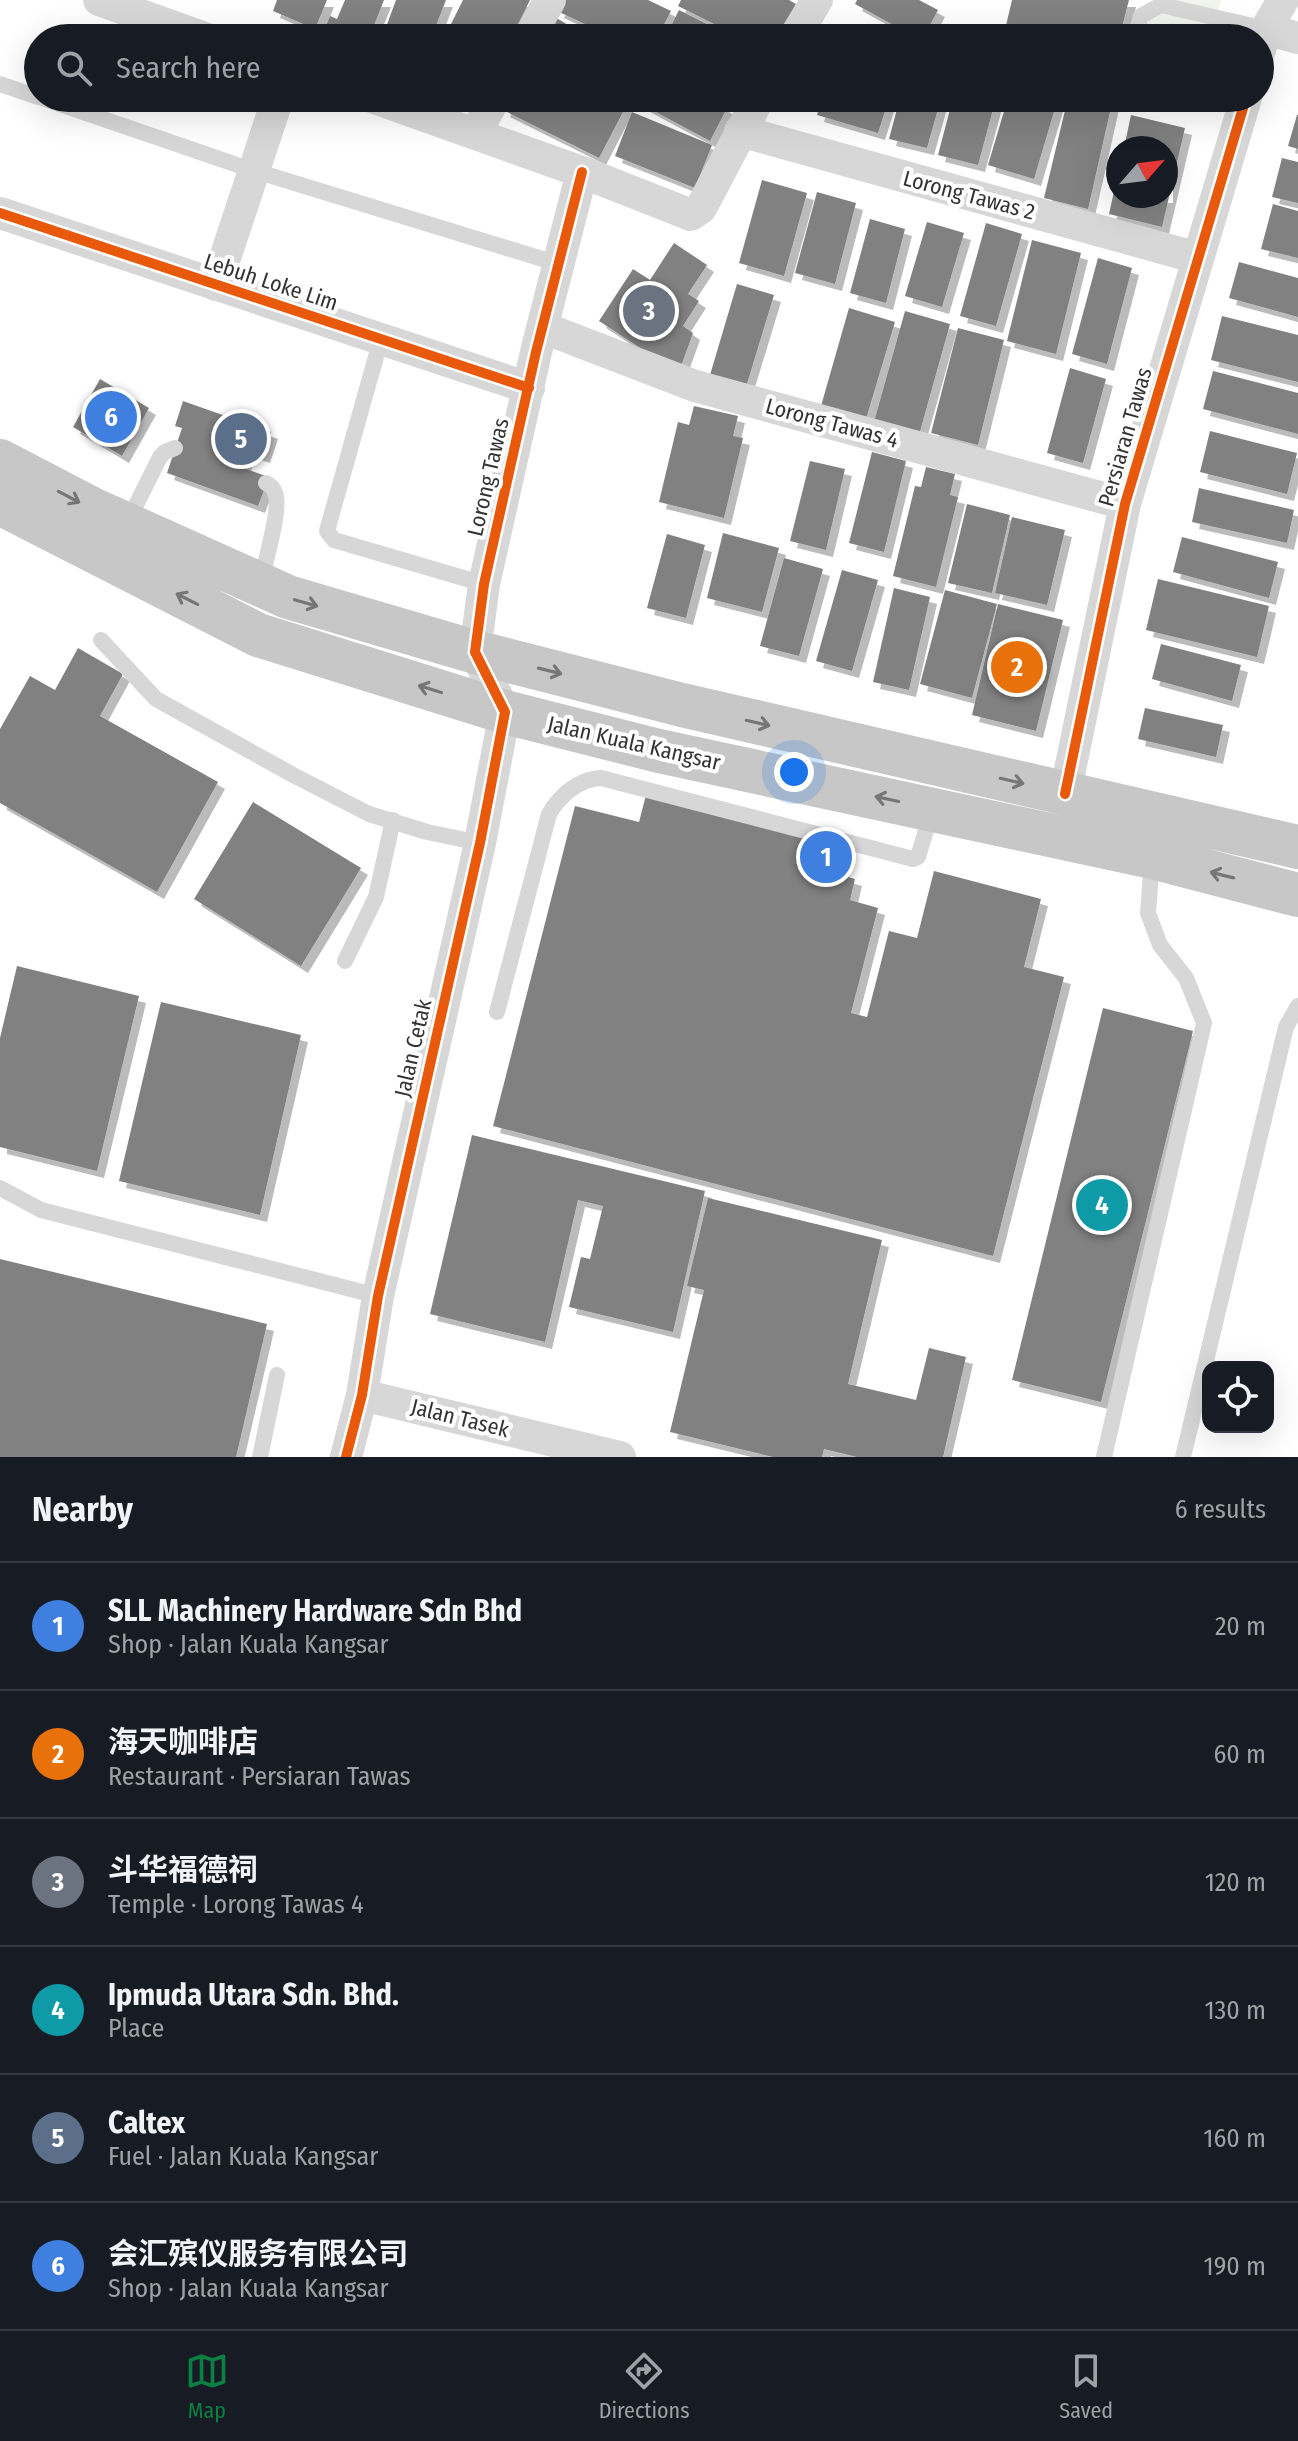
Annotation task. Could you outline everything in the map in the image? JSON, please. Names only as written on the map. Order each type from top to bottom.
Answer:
[{"type":"highway","points":[[0,461],[126,524],[288,597],[475,652],[682,705],[1298,847]]},
{"type":"highway","name":"Jalan Kuala Kangsar","points":[[0,503],[258,635],[505,712],[659,751],[1152,857],[1298,895]]},
{"type":"street","points":[[99,0],[166,24]]},
{"type":"street","points":[[537,24],[550,0]]},
{"type":"street","points":[[802,24],[817,0]]},
{"type":"street","points":[[1271,24],[1283,0]]},
{"type":"street","points":[[1274,39],[1298,38]]},
{"type":"street","points":[[216,285],[274,112]]},
{"type":"street","points":[[413,112],[582,172],[688,215],[701,208],[751,112]]},
{"type":"street","points":[[475,134],[487,112]]},
{"type":"street","name":"Persiaran Tawas","points":[[1065,794],[1125,504],[1242,112]]},
{"type":"street","name":"Lorong Tawas 2","points":[[740,131],[1198,258]]},
{"type":"street","name":"Lorong Tawas","points":[[475,652],[484,584],[582,172]]},
{"type":"street","name":"Lebuh Loke Lim","points":[[0,213],[529,388]]},
{"type":"street","name":"Lorong Tawas 4","points":[[544,328],[695,386],[1125,504]]},
{"type":"street","points":[[475,652],[505,712]]},
{"type":"street","name":"Jalan Cetak","points":[[346,1457],[362,1395],[378,1296],[480,843],[505,712]]},
{"type":"street","name":"Jalan Tasek","points":[[362,1395],[609,1456]]},
{"type":"lane","points":[[1139,24],[1141,16],[1161,5],[1216,24]]},
{"type":"lane","points":[[0,84],[24,92]]},
{"type":"lane","points":[[84,112],[255,171],[559,264]]},
{"type":"lane","points":[[381,339],[327,531],[334,540],[484,584]]},
{"type":"lane","points":[[126,524],[160,457],[175,448]]},
{"type":"lane","points":[[260,585],[277,498],[266,483]]},
{"type":"lane","points":[[101,640],[156,699],[369,814],[427,832],[480,843]]},
{"type":"lane","points":[[497,1012],[549,814],[561,797],[582,782],[601,778],[913,859],[918,857],[921,850],[932,809]]},
{"type":"lane","points":[[345,961],[376,897],[393,820]]},
{"type":"lane","points":[[1104,1457],[1204,1023],[1186,978],[1160,945],[1148,913],[1152,857]]},
{"type":"lane","points":[[1183,1457],[1286,1027],[1298,1006]]},
{"type":"lane","points":[[0,1188],[41,1210],[378,1296]]},
{"type":"lane","points":[[260,1457],[277,1375]]},
{"type":"shaded area","points":[[1153,0],[1221,0],[1213,24],[1145,24]]},
{"type":"building","points":[[277,0],[327,0],[317,24],[303,24],[273,11]]},
{"type":"building","points":[[345,0],[384,0],[375,24],[327,24],[330,16],[337,19]]},
{"type":"building","points":[[396,0],[446,0],[437,24],[387,24]]},
{"type":"building","points":[[463,0],[530,0],[518,24],[451,24]]},
{"type":"building","points":[[563,0],[648,0],[671,11],[664,24],[585,24],[557,11]]},
{"type":"building","points":[[681,0],[789,0],[796,4],[787,24],[714,24],[678,6]]},
{"type":"building","points":[[857,0],[919,0],[938,10],[930,24],[891,24],[855,4]]},
{"type":"building","points":[[1012,0],[1129,0],[1123,24],[1006,24]]},
{"type":"building","points":[[679,10],[707,24],[672,24]]},
{"type":"building","points":[[553,16],[566,24],[548,24]]},
{"type":"building","points":[[507,112],[623,112],[599,158]]},
{"type":"building","points":[[632,112],[712,145],[695,188],[615,156]]},
{"type":"building","points":[[656,112],[725,112],[710,141]]},
{"type":"building","points":[[818,112],[885,112],[878,133],[817,115]]},
{"type":"building","points":[[896,112],[937,112],[927,148],[889,139]]},
{"type":"building","points":[[949,112],[992,112],[978,165],[938,155]]},
{"type":"building","points":[[1004,112],[1054,112],[1034,179],[988,165]]},
{"type":"building","points":[[1065,112],[1110,112],[1088,209],[1044,198]]},
{"type":"building","points":[[1131,115],[1185,128],[1178,158],[1178,136],[1127,136]]},
{"type":"building","points":[[1298,115],[1298,149],[1288,146]]},
{"type":"building","points":[[1282,158],[1298,162],[1298,203],[1272,197]]},
{"type":"building","points":[[762,180],[807,193],[784,276],[739,263]]},
{"type":"building","points":[[817,192],[856,203],[835,284],[795,273]]},
{"type":"building","points":[[1273,204],[1298,211],[1298,258],[1261,249]]},
{"type":"building","points":[[1110,208],[1166,208],[1162,227],[1109,214]]},
{"type":"building","points":[[870,219],[905,229],[886,303],[850,293]]},
{"type":"building","points":[[927,222],[964,233],[942,307],[905,296]]},
{"type":"building","points":[[986,223],[1022,234],[996,326],[960,316]]},
{"type":"building","points":[[1032,240],[1081,253],[1056,354],[1007,341]]},
{"type":"building","points":[[674,243],[707,265],[688,294],[699,301],[683,326],[693,333],[680,369],[660,361],[599,321],[633,269],[650,280]]},
{"type":"building","points":[[1098,258],[1132,268],[1107,364],[1072,354]]},
{"type":"building","points":[[1239,262],[1298,278],[1298,317],[1229,298]]},
{"type":"building","points":[[737,284],[774,295],[746,387],[710,375]]},
{"type":"building","points":[[849,308],[895,322],[866,419],[821,406]]},
{"type":"building","points":[[905,311],[950,324],[919,435],[874,422]]},
{"type":"building","points":[[1222,316],[1298,335],[1298,382],[1211,360]]},
{"type":"building","points":[[958,328],[1004,340],[978,445],[931,433]]},
{"type":"building","points":[[1070,368],[1106,379],[1083,463],[1047,453]]},
{"type":"building","points":[[1213,371],[1298,393],[1298,434],[1203,409]]},
{"type":"building","points":[[100,379],[149,408],[122,456],[73,427]]},
{"type":"building","points":[[183,401],[271,432],[263,456],[248,451],[243,468],[269,477],[258,506],[167,473],[182,428],[175,426]]},
{"type":"building","points":[[694,406],[738,416],[733,436],[743,438],[724,518],[659,502],[678,422],[689,425]]},
{"type":"building","points":[[1210,431],[1297,453],[1287,494],[1200,472]]},
{"type":"building","points":[[872,452],[906,461],[884,552],[849,543]]},
{"type":"building","points":[[810,461],[845,469],[826,550],[790,541]]},
{"type":"building","points":[[926,467],[955,474],[950,495],[958,497],[936,587],[893,576],[915,486],[921,487]]},
{"type":"building","points":[[1199,488],[1294,510],[1287,543],[1192,522]]},
{"type":"building","points":[[967,504],[1010,515],[992,593],[948,583]]},
{"type":"building","points":[[1012,517],[1065,530],[1047,605],[995,593]]},
{"type":"building","points":[[723,533],[779,548],[762,612],[707,598]]},
{"type":"building","points":[[667,534],[705,545],[686,618],[647,608]]},
{"type":"building","points":[[1182,537],[1278,562],[1269,598],[1173,572]]},
{"type":"building","points":[[784,558],[823,569],[799,656],[760,646]]},
{"type":"building","points":[[842,570],[878,580],[852,671],[816,661]]},
{"type":"building","points":[[1158,579],[1269,606],[1257,657],[1146,630]]},
{"type":"building","points":[[894,588],[930,597],[909,690],[873,682]]},
{"type":"building","points":[[945,590],[997,604],[972,698],[920,684]]},
{"type":"building","points":[[998,604],[1063,620],[1036,731],[972,715]]},
{"type":"building","points":[[1161,644],[1241,665],[1232,701],[1152,679]]},
{"type":"building","points":[[78,648],[123,674],[100,716],[218,782],[157,892],[0,803],[0,729],[30,676],[55,690]]},
{"type":"building","points":[[1145,708],[1223,725],[1216,757],[1138,739]]},
{"type":"building","points":[[646,795],[841,846],[834,873],[855,879],[850,900],[878,908],[851,1013],[867,1017],[889,931],[917,938],[934,871],[1041,899],[1024,967],[1064,977],[993,1256],[493,1126],[575,806],[639,822]]},
{"type":"building","points":[[253,802],[361,868],[301,966],[194,899]]},
{"type":"building","points":[[17,966],[139,996],[97,1171],[0,1147],[0,1038]]},
{"type":"building","points":[[161,1002],[301,1035],[260,1215],[119,1181]]},
{"type":"building","points":[[1103,1008],[1193,1031],[1101,1402],[1012,1380]]},
{"type":"building","points":[[472,1135],[705,1191],[673,1332],[569,1307],[581,1257],[590,1259],[603,1206],[578,1200],[545,1342],[430,1314]]},
{"type":"building","points":[[708,1198],[882,1240],[848,1384],[916,1400],[929,1348],[966,1357],[943,1457],[857,1457],[824,1449],[822,1457],[773,1457],[670,1432],[704,1290],[687,1286]]},
{"type":"building","points":[[0,1259],[267,1324],[236,1457],[0,1457]]},
{"type":"cycle path","points":[[1065,794],[1125,504],[1242,112]]},
{"type":"cycle path","points":[[346,1457],[362,1395],[378,1296],[480,843],[505,712],[475,652],[484,584],[536,352],[582,172]]},
{"type":"cycle path","points":[[0,213],[529,388]]},
{"type":"place","name":"斗华福德祠","points":[[649,311]]},
{"type":"place","name":"会汇殡仪服务有限公司","points":[[111,417]]},
{"type":"place","name":"Caltex","points":[[241,439]]},
{"type":"place","name":"海天咖啡店","points":[[1017,667]]},
{"type":"place","name":"SLL Machinery Hardware Sdn Bhd","points":[[826,857]]},
{"type":"place","name":"Ipmuda Utara Sdn. Bhd.","points":[[1102,1205]]}]
